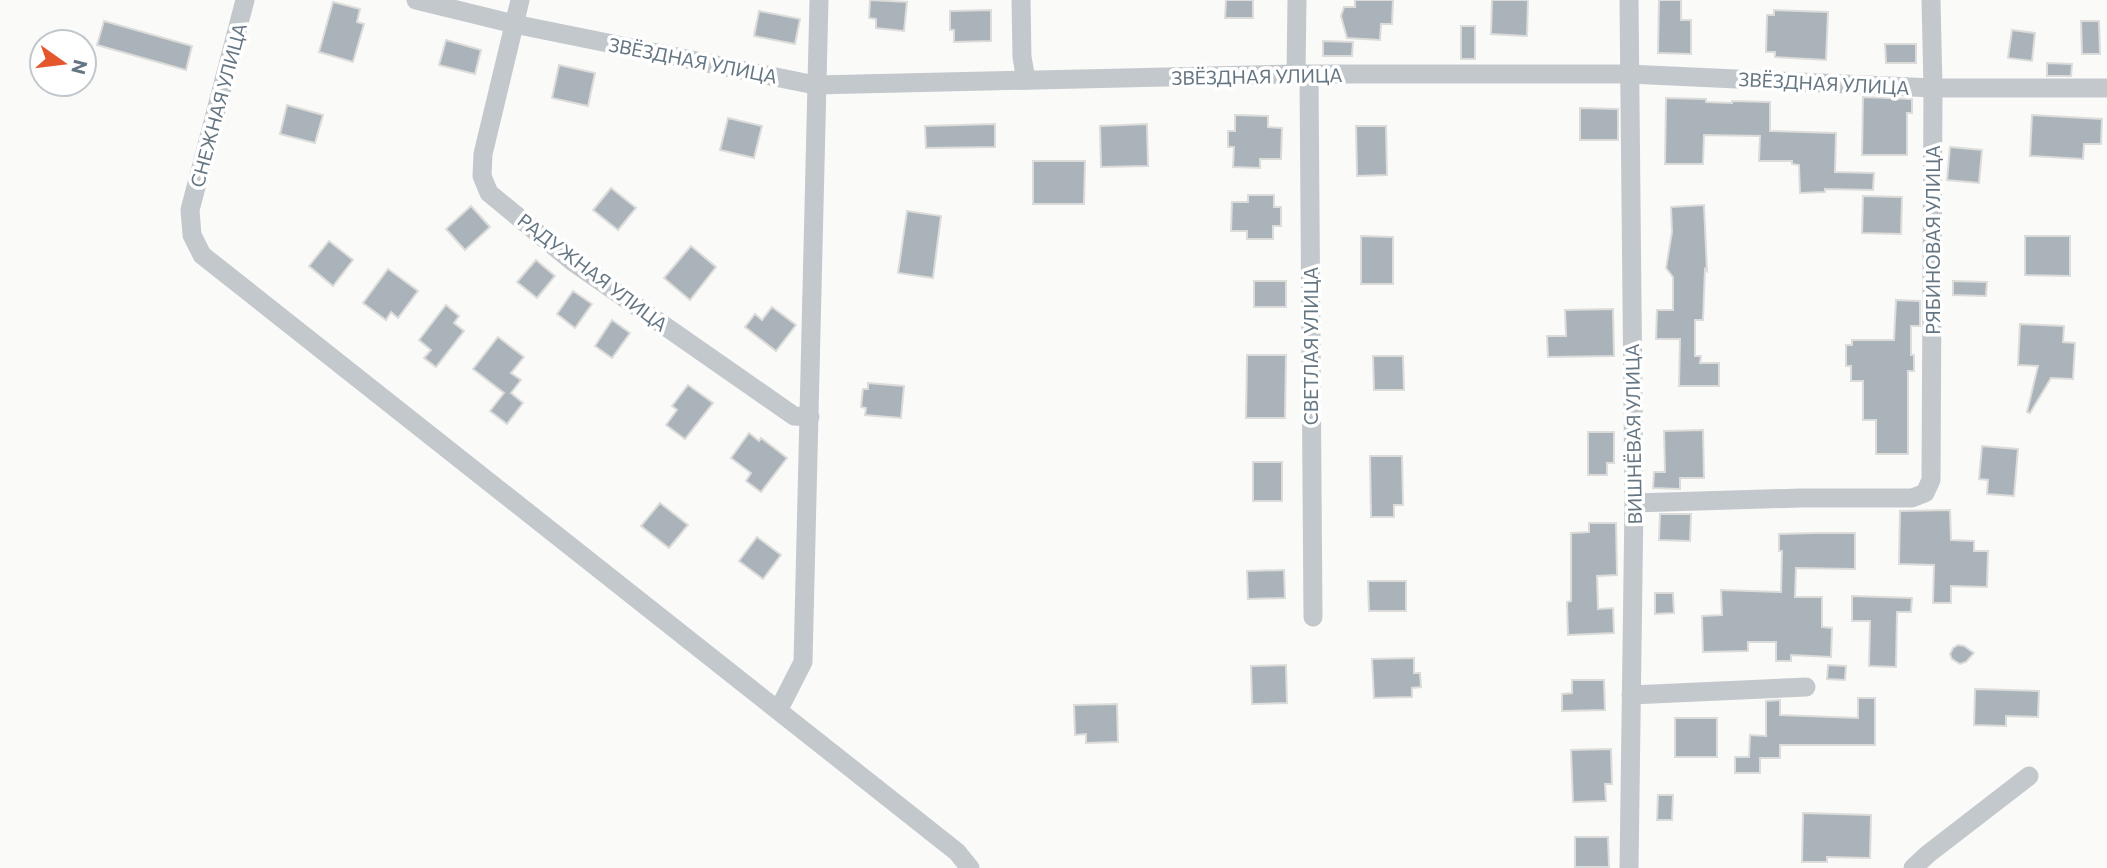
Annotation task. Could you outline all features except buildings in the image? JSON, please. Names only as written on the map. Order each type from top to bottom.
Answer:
[{"type":"street","name":"СНЕЖНАЯ УЛИЦА","points":[[245,0],[190,210],[191,235],[201,256],[779,709]]},
{"type":"street","name":"ЗВЁЗДНАЯ УЛИЦА","points":[[416,0],[514,24],[816,85],[1303,75],[1628,74],[1933,88],[2107,88]]},
{"type":"street","name":"РАДУЖНАЯ УЛИЦА","points":[[520,0],[483,154],[482,176],[489,193],[573,262],[617,293],[794,416],[810,417]]},
{"type":"street","points":[[819,0],[803,662],[779,709],[957,852],[970,868]]},
{"type":"street","points":[[1021,0],[1022,57],[1026,80]]},
{"type":"street","name":"СВЕТЛАЯ УЛИЦА","points":[[1297,0],[1303,75],[1313,617]]},
{"type":"street","name":"ВИШНЁВАЯ УЛИЦА","points":[[1629,0],[1634,503],[1629,868]]},
{"type":"street","name":"РЯБИНОВАЯ УЛИЦА","points":[[1634,503],[1912,498],[1925,493],[1931,480],[1931,0]]},
{"type":"street","points":[[1632,695],[1806,687]]},
{"type":"street","points":[[1913,868],[2029,776]]}]
